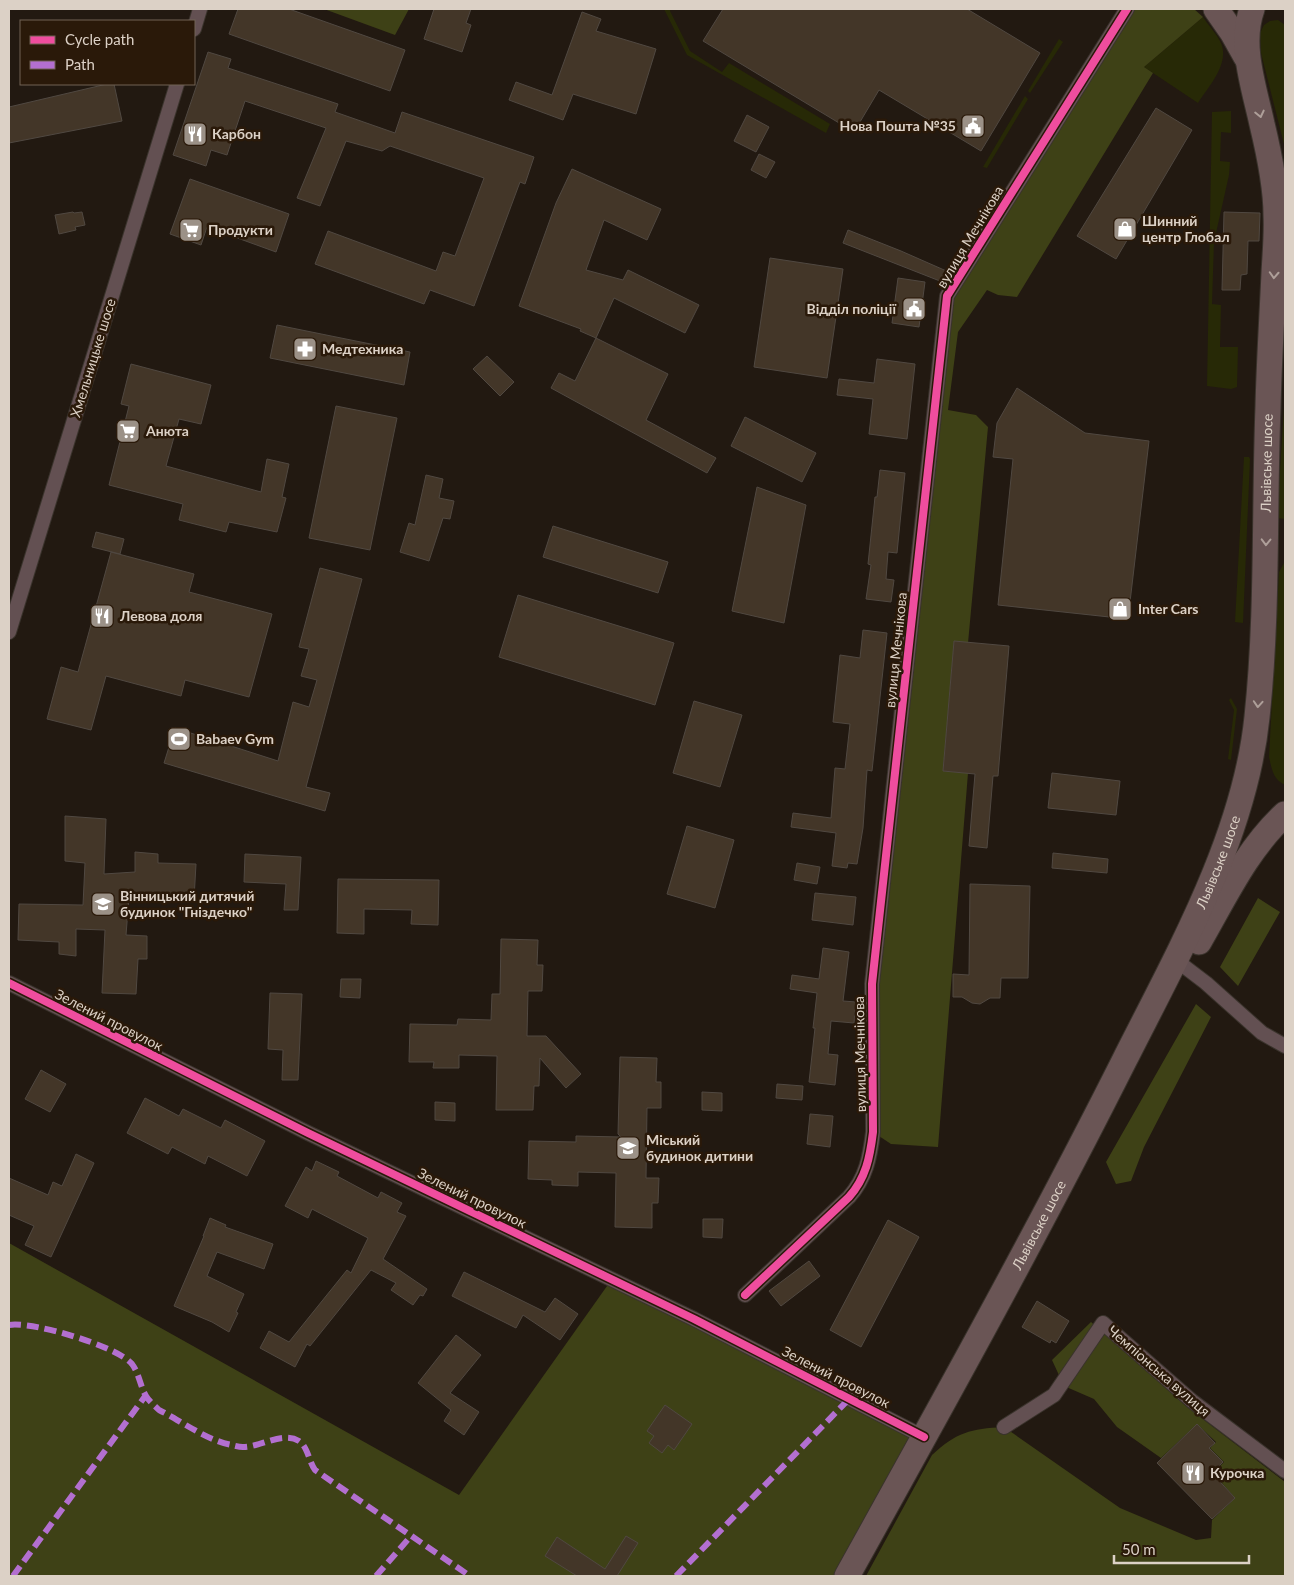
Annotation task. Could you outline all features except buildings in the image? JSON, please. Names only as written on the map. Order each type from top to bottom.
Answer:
[{"type":"highway","points":[[1216,9],[1232,32],[1251,66]]},
{"type":"highway","name":"Львівське шосе","points":[[847,1576],[1070,1168],[1150,1010],[1220,861],[1234,823],[1249,771],[1257,720],[1265,590],[1267,411],[1276,214],[1272,174],[1246,40],[1248,20],[1252,9]]},
{"type":"highway","points":[[1150,1010],[1185,967],[1246,859],[1273,825],[1285,814]]},
{"type":"street","points":[[195,26],[200,9]]},
{"type":"street","name":"вулиця Мечнікова","points":[[745,1295],[854,1192],[864,1176],[871,1152],[873,1132],[872,984],[947,296],[1127,9]]},
{"type":"street","name":"Хмельницьке шосе","points":[[9,632],[177,85]]},
{"type":"street","points":[[1185,967],[1206,983],[1262,1033],[1285,1046]]},
{"type":"street","name":"Зелений провулок","points":[[9,983],[325,1142],[702,1323],[924,1437]]},
{"type":"street","name":"Чемпіонська вулиця","points":[[1004,1427],[1054,1395],[1103,1323],[1192,1401],[1285,1471]]},
{"type":"green space","points":[[324,9],[409,9],[395,35]]},
{"type":"green space","points":[[664,9],[671,9],[670,11],[690,51],[722,72],[729,63],[830,124],[826,133],[687,55]]},
{"type":"green space","points":[[1127,9],[1194,9],[1203,17],[1144,67],[1153,73],[1017,297],[998,295],[987,290],[958,332],[948,410],[976,415],[988,427],[968,643],[954,642],[943,771],[968,773],[938,1147],[891,1144],[873,1132],[871,1002],[947,296]]},
{"type":"green space","points":[[1203,17],[1221,43],[1223,59],[1217,75],[1198,103],[1144,67]]},
{"type":"green space","points":[[1278,20],[1285,25],[1285,148],[1261,53],[1260,33],[1264,25],[1270,21]]},
{"type":"green space","points":[[1059,39],[1063,42],[1030,93],[1028,91]]},
{"type":"green space","points":[[1025,96],[1028,99],[987,168],[983,167]]},
{"type":"green space","points":[[1231,111],[1231,133],[1221,132],[1220,161],[1230,162],[1229,175],[1214,242],[1212,304],[1221,305],[1220,347],[1238,347],[1237,387],[1231,389],[1207,386],[1212,112]]},
{"type":"green space","points":[[1285,392],[1285,519],[1277,518]]},
{"type":"green space","points":[[1244,457],[1249,457],[1250,459],[1243,623],[1235,622]]},
{"type":"green space","points":[[1285,561],[1285,785],[1275,777],[1269,757],[1279,572]]},
{"type":"green space","points":[[1231,698],[1237,709],[1231,760],[1228,759],[1234,710],[1229,700]]},
{"type":"green space","points":[[1258,898],[1280,912],[1238,986],[1220,967]]},
{"type":"green space","points":[[1196,1004],[1211,1017],[1144,1147],[1131,1181],[1116,1184],[1106,1162]]},
{"type":"green space","points":[[9,1243],[459,1495],[612,1279],[916,1432],[836,1576],[9,1576]]},
{"type":"green space","points":[[1091,1322],[1187,1407],[1285,1482],[1285,1576],[866,1576],[932,1455],[949,1441],[965,1433],[992,1428],[1004,1427],[1120,1508],[1196,1540],[1211,1538],[1212,1520],[1235,1498],[1213,1473],[1224,1462],[1210,1448],[1216,1442],[1197,1424],[1161,1458],[1117,1427],[1094,1399],[1064,1386],[1052,1360]]},
{"type":"marked path","points":[[9,1325],[36,1327],[74,1336],[123,1357],[132,1364],[146,1396],[159,1410],[223,1443],[243,1447],[286,1438],[299,1441],[315,1470],[470,1576]]},
{"type":"marked path","points":[[13,1576],[146,1395]]},
{"type":"marked path","points":[[676,1576],[850,1398]]},
{"type":"marked path","points":[[376,1576],[411,1536]]},
{"type":"cycle path","points":[[745,1295],[849,1197],[860,1182],[870,1150],[873,1132],[872,984],[947,296],[1127,9]]},
{"type":"cycle path","points":[[9,983],[308,1133],[694,1319],[924,1437]]},
{"type":"place","name":"Нова Пошта №35","points":[[973,126]]},
{"type":"place","name":"Карбон","points":[[195,134]]},
{"type":"place","name":"Шинний центр Глобал","points":[[1125,229]]},
{"type":"place","name":"Продукти","points":[[191,230]]},
{"type":"place","name":"Відділ поліції","points":[[914,309]]},
{"type":"place","name":"Медтехника","points":[[305,349]]},
{"type":"place","name":"Анюта","points":[[128,431]]},
{"type":"place","name":"Inter Cars","points":[[1120,609]]},
{"type":"place","name":"Левова доля","points":[[102,616]]},
{"type":"place","name":"Babaev Gym","points":[[179,739]]},
{"type":"place","name":"Вінницький дитячий будинок \"Гніздечко\"","points":[[103,904]]},
{"type":"place","name":"Міський будинок дитини","points":[[628,1148]]},
{"type":"place","name":"Курочка","points":[[1193,1473]]}]
